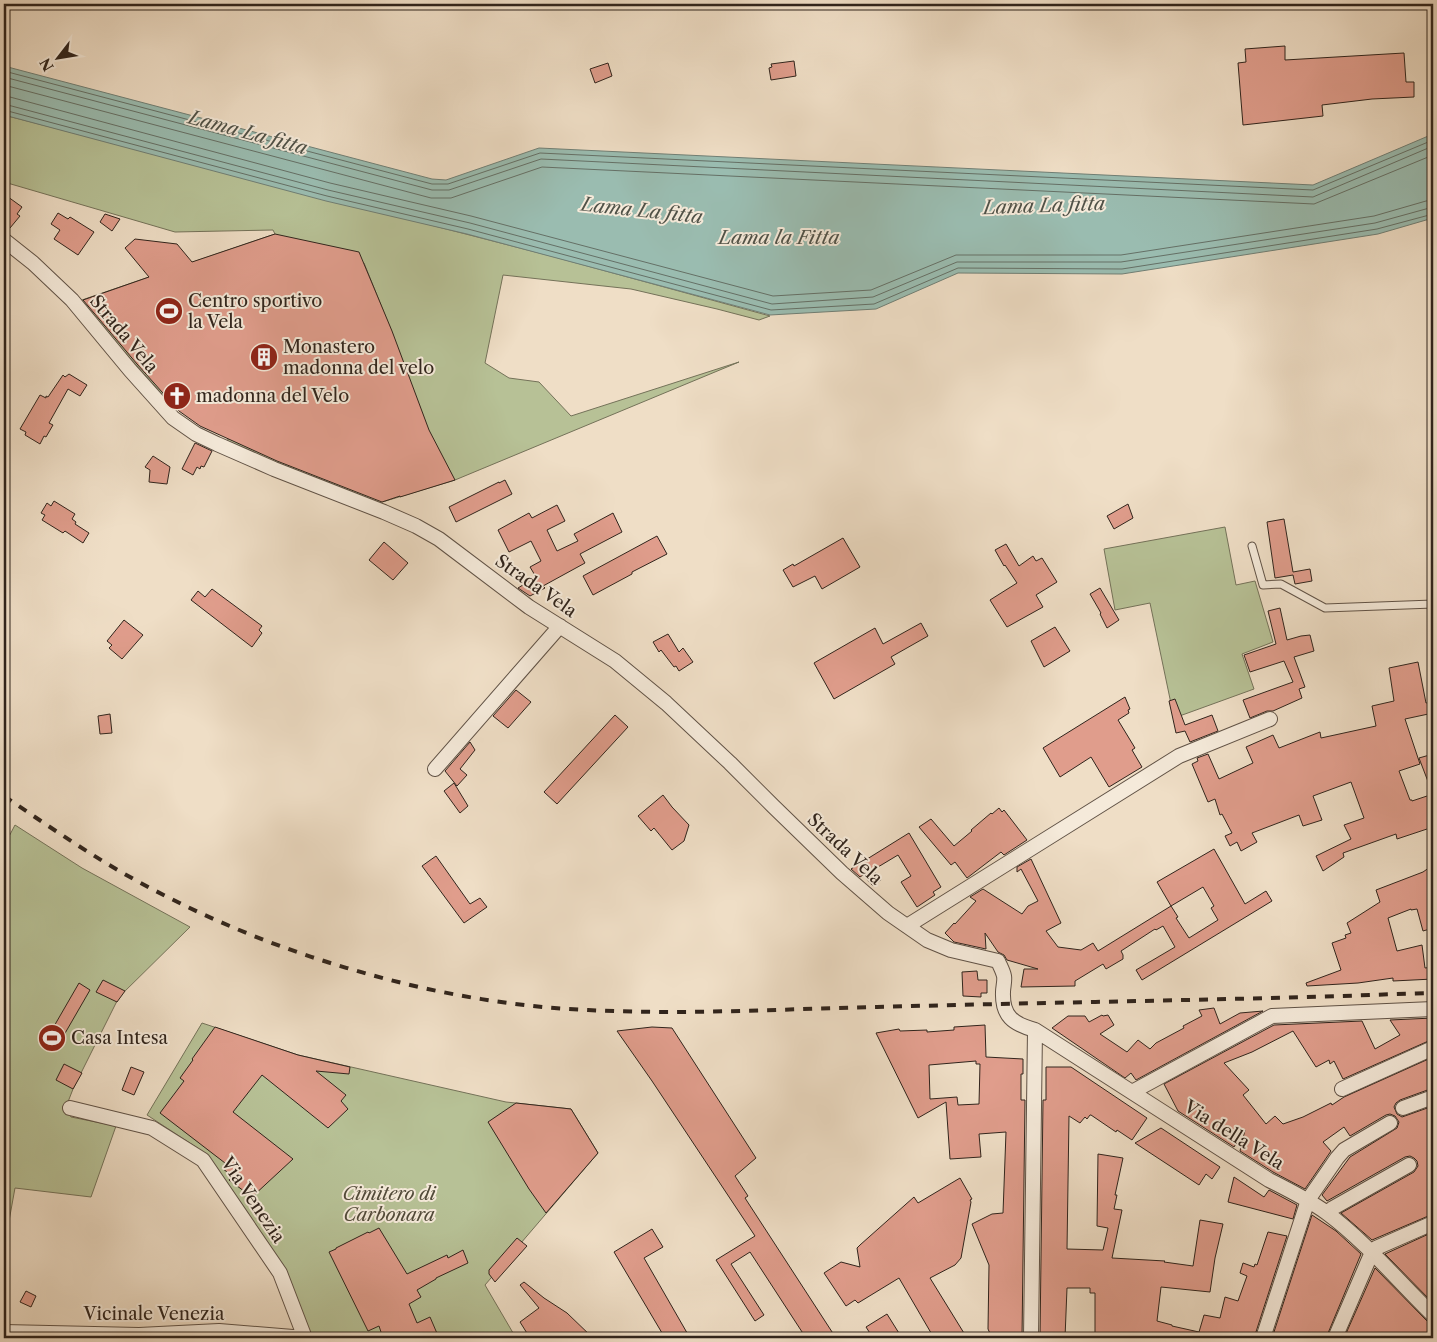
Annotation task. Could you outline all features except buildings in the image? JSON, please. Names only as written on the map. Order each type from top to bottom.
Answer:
[{"type":"street","name":"Strada Vela","points":[[4,240],[33,263],[72,300],[173,418],[196,434],[217,444],[416,526],[439,539],[529,607],[615,661],[666,702],[842,873],[888,913],[927,940],[951,950],[998,961],[1004,978],[1002,991],[1004,1004]]},
{"type":"street","points":[[435,769],[560,626]]},
{"type":"street","points":[[906,926],[1179,756],[1270,719]]},
{"type":"street","name":"Via della Vela","points":[[1004,1004],[1009,1018],[1024,1028],[1035,1030],[1270,1180],[1308,1200],[1327,1213],[1372,1252],[1433,1315]]},
{"type":"street","points":[[1132,1092],[1272,1016],[1433,1009]]},
{"type":"street","points":[[1031,1338],[1035,1030]]},
{"type":"street","points":[[1342,1089],[1433,1048]]},
{"type":"street","points":[[1402,1108],[1433,1097]]},
{"type":"street","name":"Via Venezia","points":[[70,1108],[152,1128],[203,1160],[280,1273],[305,1338]]},
{"type":"street","points":[[1263,1338],[1308,1200],[1344,1150],[1390,1123]]},
{"type":"street","points":[[1327,1213],[1409,1165]]},
{"type":"street","points":[[1335,1338],[1372,1252],[1376,1248],[1433,1223]]},
{"type":"street","name":"Vicinale Venezia","points":[[4,1332],[139,1336],[219,1331],[305,1338]]},
{"type":"lane","points":[[1252,546],[1264,584],[1281,584],[1326,608],[1433,604]]},
{"type":"green space","points":[[4,115],[551,256],[770,316],[759,320],[631,289],[503,275],[485,363],[509,378],[539,382],[571,416],[739,362],[455,480],[379,503],[320,479],[222,444],[230,438],[178,385],[162,394],[79,301],[275,234],[273,230],[175,232],[4,182]],"holes":[[[364,263],[393,335],[331,275]]]},
{"type":"green space","points":[[1225,527],[1236,585],[1255,581],[1273,642],[1242,654],[1254,689],[1174,718],[1150,603],[1115,610],[1104,549]]},
{"type":"green space","name":"Casa Intesa","points":[[15,825],[82,868],[190,927],[119,997],[73,1089],[66,1107],[71,1117],[116,1126],[91,1197],[15,1188],[7,1232],[4,1320],[4,846]]},
{"type":"green space","name":"Cimitero di Carbonara","points":[[202,1023],[298,1055],[506,1102],[571,1109],[598,1153],[485,1285],[516,1338],[310,1338],[205,1153],[147,1115]]},
{"type":"water","name":"Lama la Fitta","points":[[4,66],[432,179],[446,180],[539,148],[1313,185],[1433,134],[1433,218],[1378,234],[1122,274],[958,273],[876,309],[770,315],[467,234],[326,201],[4,115]]},
{"type":"railway","points":[[4,796],[116,869],[176,901],[239,930],[303,954],[368,974],[422,988],[505,1003],[588,1010],[696,1012],[1433,993]]},
{"type":"place","name":"Centro sportivo la Vela","points":[[169,311]]},
{"type":"place","name":"Monastero madonna del velo","points":[[264,357]]},
{"type":"place","name":"madonna del Velo","points":[[177,396]]},
{"type":"place","name":"Casa Intesa","points":[[52,1038]]},
{"type":"water label","name":"Lama La fitta","points":[[248,132]]},
{"type":"water label","name":"Lama La fitta","points":[[1044,205]]},
{"type":"water label","name":"Lama La fitta","points":[[642,210]]}]
